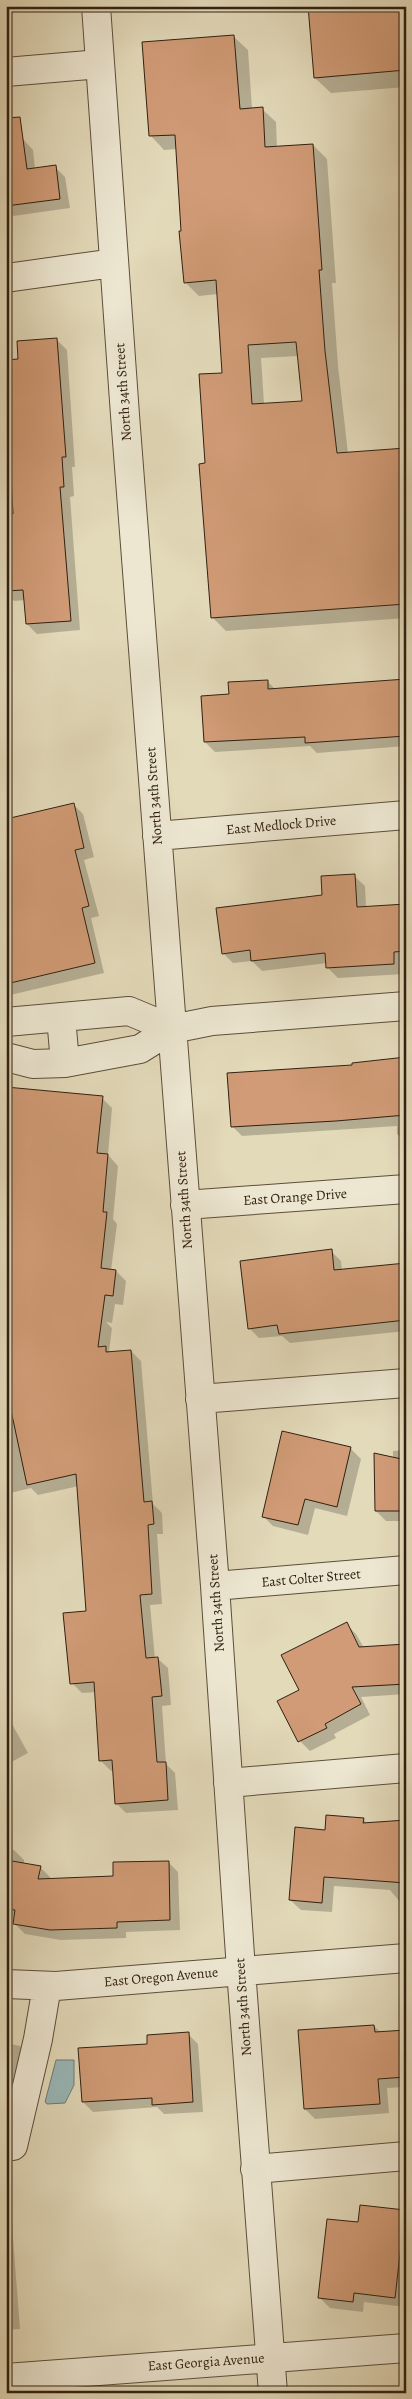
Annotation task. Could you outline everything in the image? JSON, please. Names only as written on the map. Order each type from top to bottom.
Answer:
[{"type":"street","name":"North 34th Street","points":[[96,6],[157,836],[215,1586],[255,2169],[273,2393]]},
{"type":"street","points":[[6,72],[100,64]]},
{"type":"street","points":[[6,278],[114,263]]},
{"type":"street","name":"East Medlock Drive","points":[[157,836],[406,815]]},
{"type":"street","points":[[6,1057],[33,1064],[65,1063],[140,1048],[172,1029],[212,1021],[406,1006]]},
{"type":"street","points":[[6,1022],[61,1016],[129,1012],[172,1029]]},
{"type":"street","points":[[61,1016],[65,1063]]},
{"type":"street","name":"East Orange Drive","points":[[185,1206],[406,1189]]},
{"type":"street","points":[[200,1399],[406,1384]]},
{"type":"street","name":"East Colter Street","points":[[215,1586],[406,1570]]},
{"type":"street","points":[[228,1783],[406,1768]]},
{"type":"street","name":"East Oregon Avenue","points":[[6,1984],[47,1986],[406,1958]]},
{"type":"street","points":[[6,2147],[13,2146],[38,2039],[47,1986]]},
{"type":"street","points":[[255,2169],[406,2156]]},
{"type":"street","name":"East Georgia Avenue","points":[[6,2378],[406,2348]]},
{"type":"water","points":[[56,2060],[74,2060],[74,2085],[65,2103],[47,2104],[45,2102]]},
{"type":"building","points":[[308,6],[401,6],[406,70],[314,78]]},
{"type":"building","points":[[234,35],[240,109],[263,107],[265,147],[313,144],[322,270],[319,270],[325,351],[337,453],[406,448],[406,604],[211,618],[199,464],[205,463],[199,374],[222,373],[216,280],[184,283],[179,231],[181,231],[175,135],[149,136],[142,42]],"holes":[[[296,342],[302,401],[252,404],[248,345]]]},
{"type":"building","points":[[20,117],[27,169],[56,165],[60,199],[6,206],[6,118]]},
{"type":"building","points":[[57,338],[66,457],[62,457],[64,487],[60,487],[71,621],[26,624],[23,590],[6,591],[6,564],[8,564],[6,514],[13,514],[10,458],[6,458],[6,360],[18,359],[17,341]]},
{"type":"building","points":[[406,679],[406,736],[305,743],[305,737],[204,742],[201,696],[229,694],[228,682],[268,680],[268,689]]},
{"type":"building","points":[[74,803],[84,848],[75,850],[89,906],[82,908],[95,963],[6,984],[6,819]]},
{"type":"building","points":[[355,874],[357,907],[406,904],[406,951],[394,952],[394,964],[326,968],[325,953],[251,961],[250,950],[222,954],[216,908],[322,895],[321,876]]},
{"type":"building","points":[[406,1057],[406,1115],[231,1127],[227,1073],[352,1065],[352,1063]]},
{"type":"building","points":[[6,1087],[103,1096],[97,1153],[108,1154],[103,1212],[107,1212],[101,1268],[116,1270],[113,1296],[105,1295],[98,1347],[106,1346],[106,1352],[131,1350],[144,1502],[152,1501],[154,1524],[148,1525],[152,1594],[140,1595],[146,1658],[158,1657],[162,1696],[152,1697],[157,1762],[166,1762],[168,1800],[115,1804],[112,1760],[99,1761],[94,1682],[70,1684],[63,1613],[86,1611],[76,1474],[27,1485],[6,1387]]},
{"type":"building","points":[[332,1249],[334,1270],[406,1263],[406,1320],[279,1334],[277,1325],[248,1329],[240,1261]]},
{"type":"building","points":[[282,1431],[351,1447],[337,1507],[305,1499],[298,1525],[262,1517]]},
{"type":"building","points":[[374,1453],[406,1460],[406,1511],[375,1511]]},
{"type":"building","points":[[347,1622],[359,1647],[406,1644],[406,1684],[352,1687],[361,1704],[325,1724],[327,1728],[298,1742],[277,1701],[299,1690],[281,1655]]},
{"type":"building","points":[[326,1815],[364,1818],[363,1823],[406,1820],[406,1883],[324,1877],[322,1903],[289,1900],[295,1827],[325,1830]]},
{"type":"building","points":[[6,1860],[41,1866],[38,1879],[113,1876],[113,1862],[169,1861],[170,1920],[117,1922],[117,1928],[50,1930],[13,1924],[15,1910],[6,1909]]},
{"type":"building","points":[[374,2025],[375,2032],[406,2030],[406,2077],[378,2079],[380,2104],[304,2109],[298,2030]]},
{"type":"building","points":[[189,2032],[193,2102],[152,2105],[152,2098],[82,2102],[78,2048],[147,2044],[147,2035]]},
{"type":"building","points":[[360,2205],[405,2210],[395,2298],[354,2293],[353,2302],[318,2298],[327,2219],[358,2222]]}]
